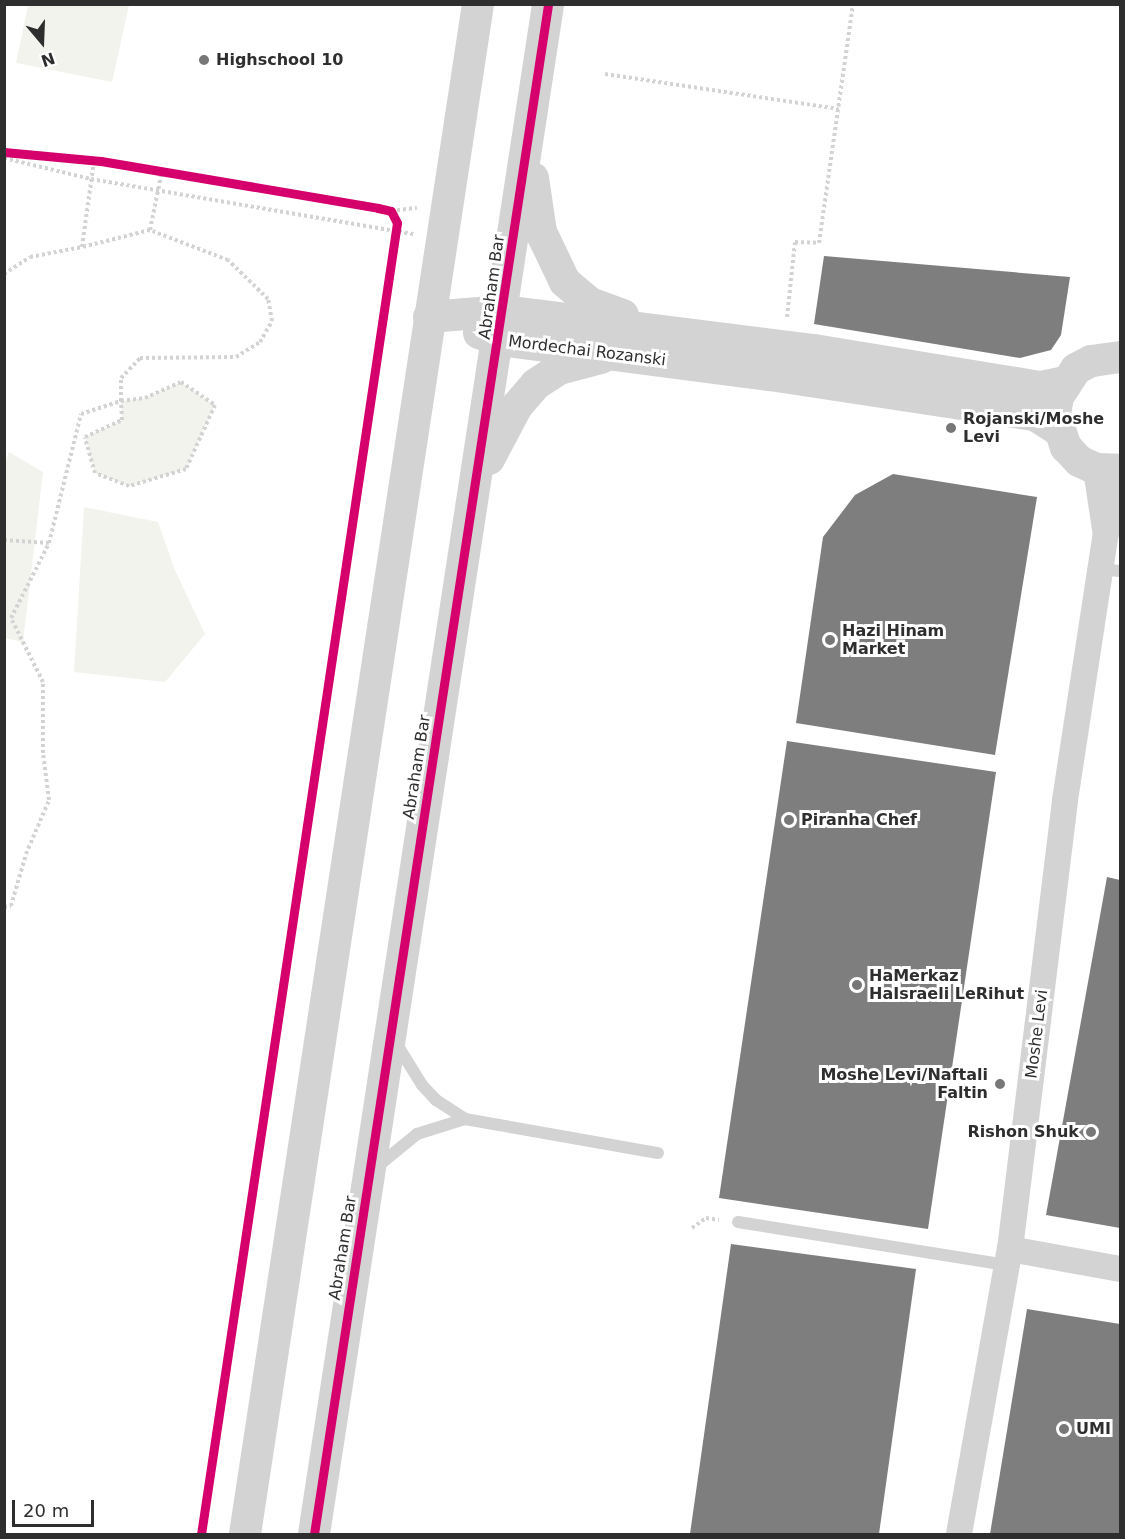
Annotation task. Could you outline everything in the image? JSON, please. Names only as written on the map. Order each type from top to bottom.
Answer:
[{"type":"street","points":[[245,1534],[478,4]]},
{"type":"street","name":"Abraham Bar","points":[[314,1534],[501,326],[548,4]]},
{"type":"street","points":[[528,142],[541,232],[565,282],[590,303],[675,333]]},
{"type":"street","name":"Mordechai Rozanski","points":[[429,317],[501,326],[675,333],[784,346],[1041,387],[1065,382]]},
{"type":"street","name":"Mordechai Rozanski","points":[[501,326],[627,355],[1035,415],[1058,430]]},
{"type":"street","points":[[476,484],[517,406],[536,384],[559,369],[585,360],[627,355]]},
{"type":"street","points":[[1108,469],[1079,460],[1058,430],[1056,405],[1065,382],[1091,361],[1120,357]]},
{"type":"street","name":"Moshe Levi","points":[[959,1534],[1009,1257],[1065,800],[1110,570],[1106,533],[1108,469]]},
{"type":"street","name":"Moshe Levi","points":[[1106,533],[1120,493]]},
{"type":"street","points":[[1009,1257],[1120,1269]]},
{"type":"lane","points":[[393,1024],[406,1064],[436,1100],[465,1119],[658,1153]]},
{"type":"lane","points":[[365,1202],[380,1162],[397,1147],[417,1134],[465,1119]]},
{"type":"lane","points":[[738,1222],[1009,1257]]},
{"type":"path","points":[[784,346],[795,242],[819,243],[853,4]]},
{"type":"path","points":[[605,74],[838,108]]},
{"type":"path","points":[[4,152],[49,156]]},
{"type":"path","points":[[4,158],[91,179],[397,235],[441,238]]},
{"type":"path","points":[[81,247],[91,179],[97,160],[83,159]]},
{"type":"path","points":[[152,170],[174,173]]},
{"type":"path","points":[[150,230],[162,171]]},
{"type":"path","points":[[378,208],[391,211],[419,208]]},
{"type":"path","points":[[391,211],[397,235]]},
{"type":"path","points":[[4,274],[30,257],[150,230],[228,260],[268,299],[272,321],[260,342],[236,357],[140,358],[121,378],[121,401],[122,420],[85,437],[95,473],[129,486],[186,469],[215,405],[181,382],[145,398],[121,401],[81,414],[49,543],[11,618],[43,682],[43,753],[49,800],[26,854],[11,906],[4,907]]},
{"type":"path","points":[[4,540],[49,543]]},
{"type":"path","points":[[692,1228],[706,1218],[738,1222]]},
{"type":"shaded area","points":[[28,5],[129,5],[112,82],[16,63]]},
{"type":"shaded area","points":[[181,382],[215,405],[186,469],[129,486],[95,473],[85,437],[122,420],[121,401],[145,398]]},
{"type":"shaded area","points":[[9,452],[43,472],[23,642],[5,638],[4,467]]},
{"type":"shaded area","points":[[84,507],[158,522],[174,568],[205,634],[165,682],[74,672]]},
{"type":"building","points":[[824,256],[1070,277],[1061,335],[1051,350],[1020,358],[814,324]]},
{"type":"building","points":[[893,474],[1037,497],[995,755],[796,723],[823,537],[855,495]]},
{"type":"building","name":"HaMerkaz HaIsraeli LeRihut","points":[[787,741],[996,772],[928,1229],[719,1198]]},
{"type":"building","name":"Rishon Shuk","points":[[1107,877],[1120,880],[1120,1228],[1046,1215]]},
{"type":"building","points":[[731,1244],[916,1269],[879,1534],[690,1534]]},
{"type":"building","name":"UMI","points":[[1027,1309],[1120,1324],[1120,1534],[990,1534]]},
{"type":"cycle path","points":[[314,1534],[548,4]]},
{"type":"cycle path","points":[[4,152],[101,161],[378,208],[391,211],[397,223],[201,1534]]},
{"type":"place","name":"Highschool 10","points":[[204,60]]},
{"type":"place","name":"Rojanski/Moshe Levi","points":[[951,428]]},
{"type":"place","name":"Hazi Hinam Market","points":[[830,640]]},
{"type":"place","name":"Piranha Chef","points":[[789,820]]},
{"type":"place","name":"HaMerkaz HaIsraeli LeRihut","points":[[857,985]]},
{"type":"place","name":"Moshe Levi/Naftali Faltin","points":[[1000,1084]]},
{"type":"place","name":"Rishon Shuk","points":[[1091,1132]]},
{"type":"place","name":"UMI","points":[[1064,1429]]}]
